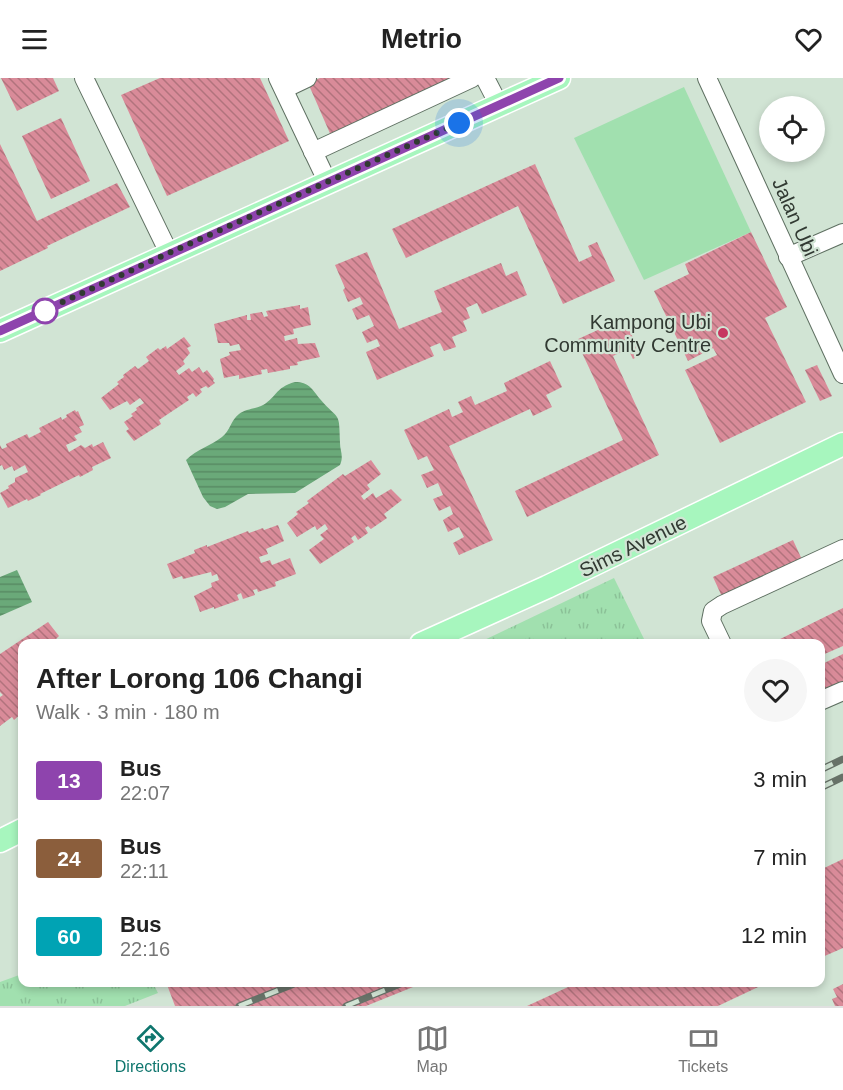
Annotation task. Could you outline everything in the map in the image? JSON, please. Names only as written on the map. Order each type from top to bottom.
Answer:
[{"type":"main road","points":[[0,331],[559,78]]},
{"type":"main road","name":"Sims Avenue","points":[[432,639],[557,582],[843,444]]},
{"type":"main road","points":[[0,841],[18,832]]},
{"type":"street","points":[[84,78],[169,253]]},
{"type":"street","points":[[307,78],[281,84],[328,183]]},
{"type":"street","points":[[313,152],[472,78]]},
{"type":"street","points":[[485,78],[499,105]]},
{"type":"street","name":"Jalan Ubi","points":[[707,78],[843,374]]},
{"type":"street","points":[[788,257],[843,233]]},
{"type":"street","points":[[720,639],[711,621],[714,612],[722,605],[843,549]]},
{"type":"street","points":[[825,699],[843,691]]},
{"type":"green space","points":[[684,87],[751,232],[644,280],[574,138]]},
{"type":"green space","points":[[614,578],[644,639],[486,639]]},
{"type":"green space","points":[[18,975],[18,987],[155,987],[158,993],[125,1006],[0,1006],[0,982]]},
{"type":"shaded area","points":[[295,382],[304,383],[310,387],[337,417],[342,456],[340,465],[295,493],[248,494],[225,507],[217,509],[210,506],[203,497],[186,460],[222,437],[239,414],[261,406],[283,387]]},
{"type":"shaded area","points":[[17,570],[32,602],[0,616],[0,577]]},
{"type":"building","points":[[1,78],[53,78],[59,91],[17,111]]},
{"type":"building","points":[[160,78],[260,78],[289,141],[167,196],[121,95]]},
{"type":"building","points":[[320,78],[467,78],[332,138],[308,83]]},
{"type":"building","points":[[61,118],[90,181],[51,199],[22,136]]},
{"type":"building","points":[[0,144],[37,221],[117,183],[130,207],[0,271]]},
{"type":"building","points":[[535,164],[579,262],[592,256],[588,246],[597,242],[615,281],[563,304],[518,206],[406,258],[392,229]]},
{"type":"building","name":"Kampong Ubi Community Centre","points":[[751,232],[787,307],[765,318],[806,402],[720,443],[685,370],[717,355],[713,348],[688,361],[654,291],[689,274],[685,264]]},
{"type":"building","points":[[367,252],[399,329],[442,312],[434,291],[501,263],[506,276],[517,271],[527,295],[482,314],[477,303],[466,308],[470,318],[463,321],[467,331],[452,337],[456,347],[444,351],[440,343],[430,347],[434,356],[377,380],[366,352],[380,346],[377,339],[367,343],[362,332],[374,326],[369,315],[357,320],[352,309],[363,304],[360,297],[348,302],[343,290],[345,288],[335,265]]},
{"type":"building","points":[[300,305],[300,309],[308,307],[311,325],[293,329],[294,334],[284,336],[285,341],[297,338],[298,344],[315,343],[320,357],[297,362],[298,365],[290,366],[290,369],[268,373],[267,369],[261,370],[262,374],[239,379],[239,375],[224,378],[220,359],[230,355],[229,352],[241,350],[239,344],[230,346],[229,343],[218,343],[214,324],[247,315],[247,320],[251,320],[250,314],[262,312],[264,317],[268,316],[266,311]]},
{"type":"building","points":[[624,318],[641,355],[633,359],[628,349],[613,356],[659,455],[527,517],[515,491],[623,440],[576,340]]},
{"type":"building","points":[[184,337],[191,346],[187,348],[190,353],[183,361],[185,364],[176,371],[179,375],[189,368],[192,372],[199,367],[203,373],[207,370],[215,383],[208,388],[206,386],[200,389],[202,392],[196,397],[193,393],[187,397],[189,400],[159,420],[161,424],[134,441],[126,431],[129,429],[124,422],[133,416],[131,414],[137,410],[136,408],[144,403],[140,398],[130,405],[127,401],[110,410],[101,398],[119,384],[117,382],[124,377],[123,375],[135,366],[138,369],[149,361],[146,357],[158,348],[160,350],[166,346],[167,349]]},
{"type":"building","points":[[550,361],[562,387],[546,395],[552,407],[533,416],[530,409],[449,446],[493,540],[459,555],[453,543],[464,537],[459,527],[448,532],[443,520],[453,514],[450,506],[439,511],[433,499],[443,495],[438,483],[427,488],[421,475],[434,470],[427,456],[418,460],[404,430],[449,409],[452,417],[463,412],[458,402],[471,396],[475,405],[507,391],[504,383]]},
{"type":"building","points":[[817,365],[832,396],[820,401],[805,370]]},
{"type":"building","points":[[75,410],[78,411],[84,425],[79,427],[82,432],[74,436],[77,440],[66,445],[69,452],[81,445],[85,448],[92,444],[93,447],[103,442],[111,458],[92,467],[93,470],[80,477],[79,475],[41,495],[8,508],[0,493],[15,482],[15,478],[28,472],[25,465],[14,471],[12,466],[4,470],[2,465],[0,466],[0,445],[2,449],[7,447],[6,444],[27,434],[29,438],[41,432],[39,428],[61,417],[62,420]]},
{"type":"building","points":[[371,460],[381,474],[367,485],[370,489],[361,496],[364,500],[373,493],[376,498],[391,489],[402,500],[384,514],[387,518],[371,529],[368,526],[365,528],[368,533],[358,540],[355,535],[351,538],[354,542],[320,564],[309,550],[324,539],[320,535],[328,529],[325,524],[317,530],[315,526],[297,537],[287,523],[298,514],[296,512],[309,503],[307,501],[343,474],[345,476]]},
{"type":"building","points":[[278,525],[284,541],[266,549],[268,554],[259,557],[261,563],[270,560],[272,565],[290,558],[296,574],[275,582],[276,586],[258,592],[257,589],[253,590],[255,595],[243,599],[241,593],[237,595],[239,600],[200,612],[194,596],[212,587],[211,583],[219,580],[217,574],[212,576],[211,572],[183,579],[182,576],[173,579],[167,564],[195,553],[194,550],[248,531],[249,533],[263,528],[264,530]]},
{"type":"building","points":[[793,540],[804,564],[724,601],[713,577]]},
{"type":"building","points":[[843,608],[843,646],[825,654],[825,639],[780,639]]},
{"type":"building","points":[[48,622],[59,636],[56,639],[22,639]]},
{"type":"building","points":[[18,642],[18,716],[14,720],[12,717],[0,726],[0,697],[3,695],[0,692],[0,654]]},
{"type":"building","points":[[843,654],[843,689],[825,698],[825,663]]},
{"type":"building","points":[[843,859],[843,948],[825,956],[825,868]]},
{"type":"building","points":[[843,984],[843,1006],[835,1006],[832,999],[837,997],[833,989]]},
{"type":"building","points":[[168,987],[413,987],[366,1006],[175,1006]]},
{"type":"building","points":[[568,987],[758,987],[718,1006],[527,1006]]},
{"type":"railway","points":[[825,768],[843,759]]},
{"type":"railway","points":[[825,786],[843,777]]},
{"type":"railway","points":[[239,1006],[286,987]]},
{"type":"railway","points":[[346,1006],[393,987]]},
{"type":"bus line","name":"13","points":[[0,331],[559,78]]},
{"type":"place","name":"Kampong Ubi Community Centre","points":[[723,333]]},
{"type":"route","points":[[45,311],[39,313],[459,123]]}]
